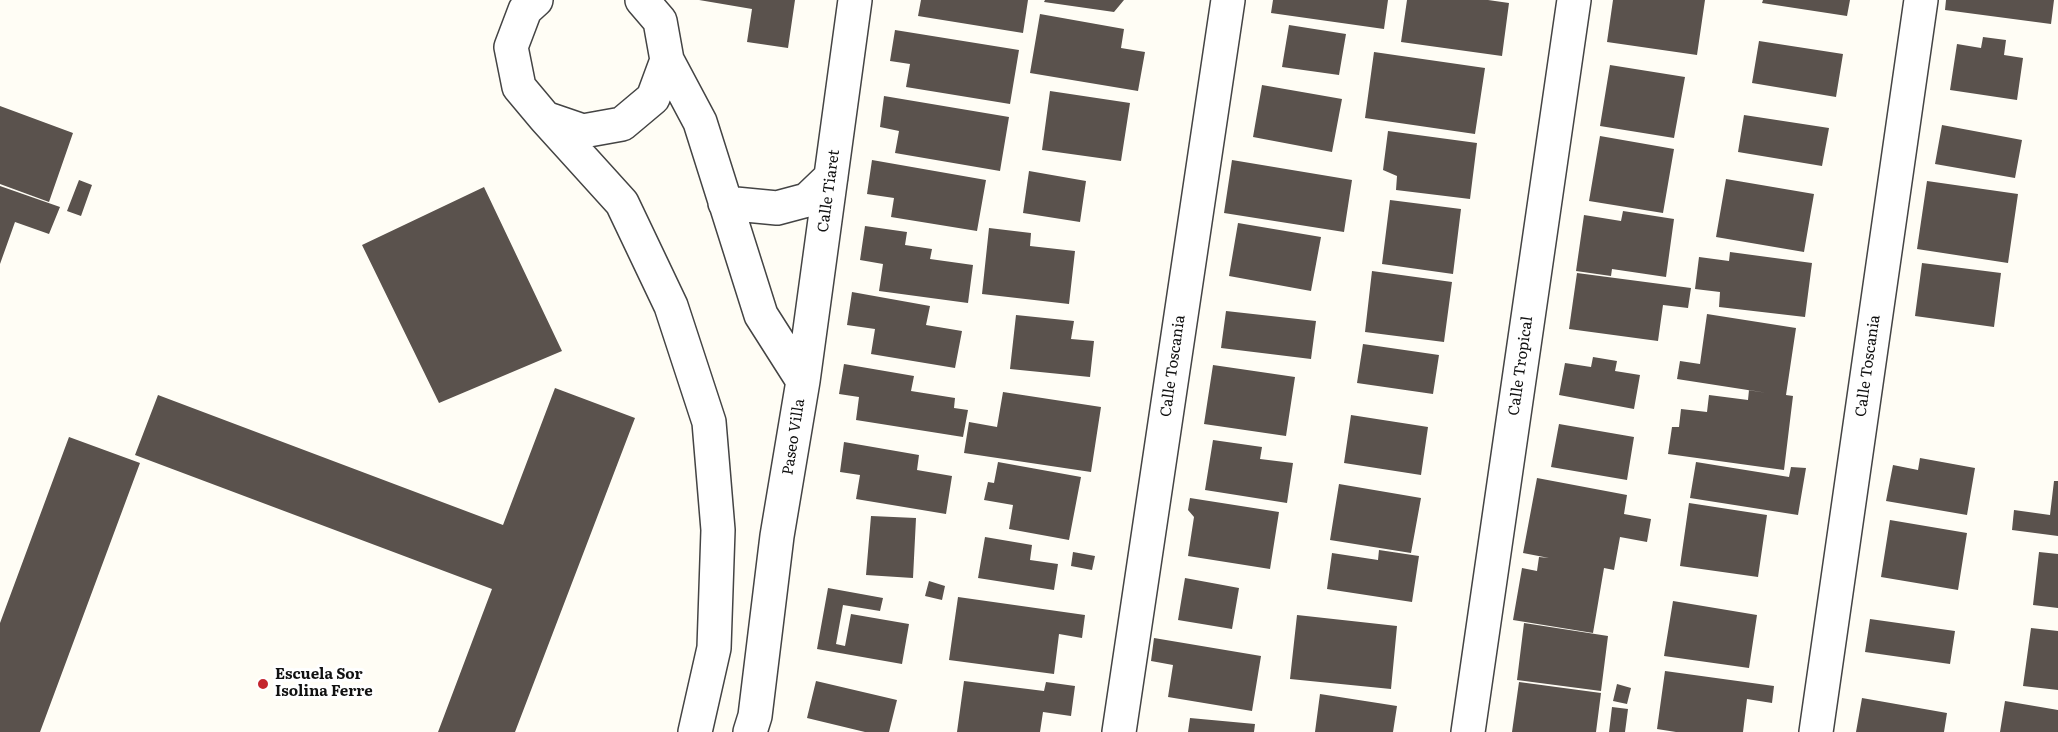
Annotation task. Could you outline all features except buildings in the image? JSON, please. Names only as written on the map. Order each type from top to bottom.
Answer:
[{"type":"street","points":[[536,0],[525,10],[511,47],[519,87],[622,203],[671,306],[709,422],[718,530],[714,648],[694,732]]},
{"type":"street","name":"Paseo Villa","points":[[642,0],[660,21],[667,60],[700,122],[761,315],[803,381],[777,536],[755,716],[750,732]]},
{"type":"street","name":"Calle Tiaret","points":[[803,381],[855,0]]},
{"type":"street","name":"Calle Toscania","points":[[1119,732],[1228,0]]},
{"type":"street","name":"Calle Tropical","points":[[1468,732],[1574,0]]},
{"type":"street","name":"Calle Toscania","points":[[1816,732],[1921,0]]},
{"type":"street","points":[[545,118],[583,132],[622,124],[653,98],[667,60]]},
{"type":"street","points":[[725,203],[777,208],[807,200],[831,177]]},
{"type":"place","name":"Escuela Sor Isolina Ferre","points":[[263,684]]}]
